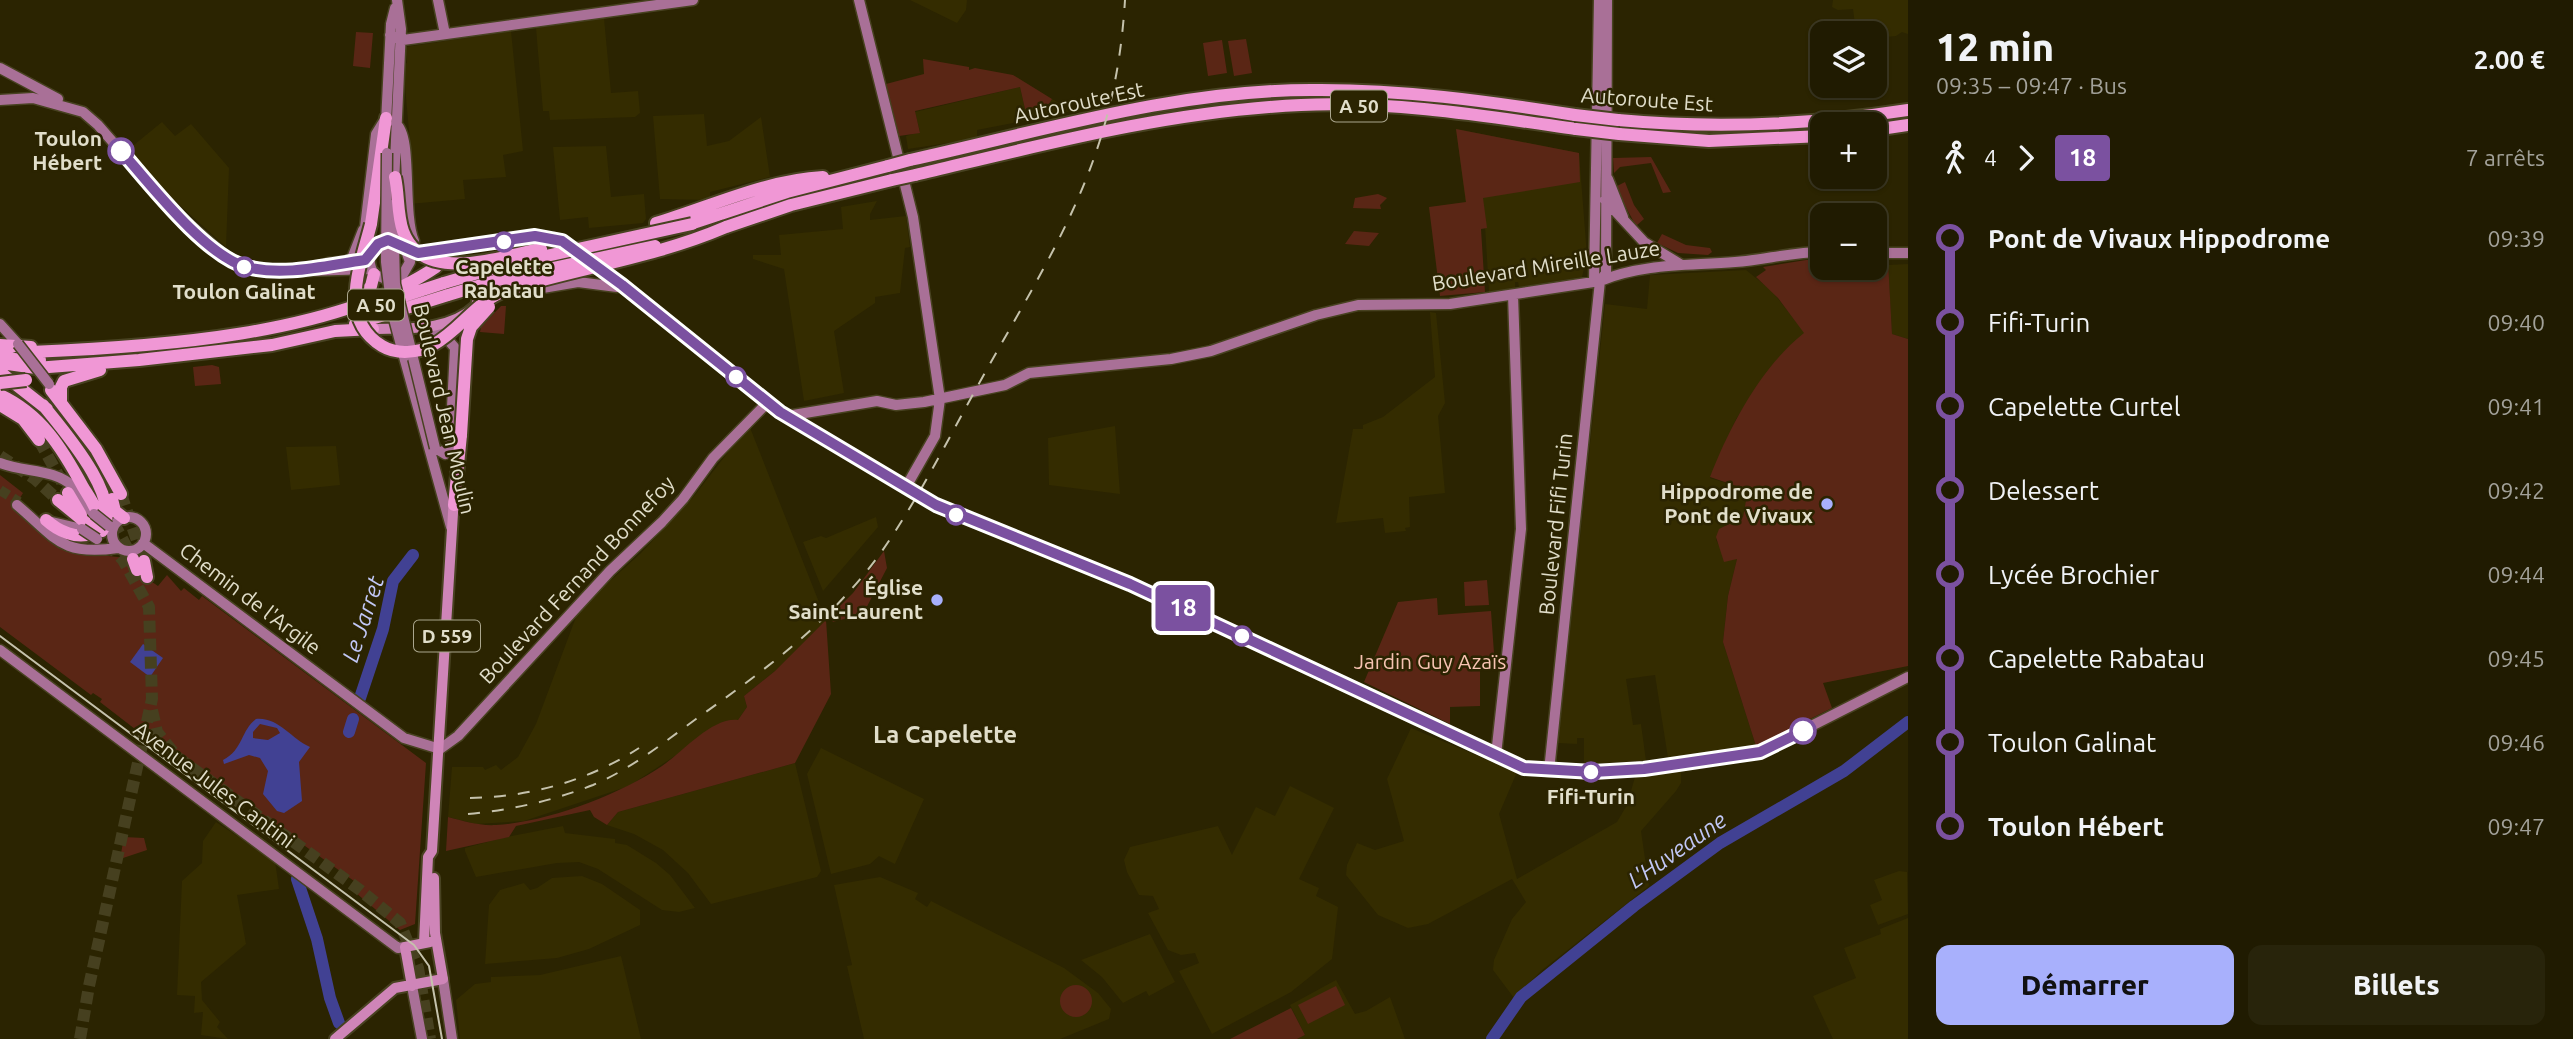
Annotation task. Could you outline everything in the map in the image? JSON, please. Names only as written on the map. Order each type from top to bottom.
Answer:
[{"type":"highway","name":"Autoroute Est","points":[[279,327],[307,327],[446,289],[653,247],[726,227],[747,213],[848,176],[910,160],[1136,109],[1240,94],[1310,90],[1389,92],[1466,98],[1618,120],[1751,126],[1855,118],[1908,110]]},
{"type":"highway","name":"Autoroute Est","points":[[335,331],[505,265],[1142,123],[1247,109],[1303,105],[1384,106],[1619,134],[1709,141],[1810,137]]},
{"type":"highway","points":[[391,121],[358,273],[355,304],[364,331],[386,348],[406,352],[425,348],[447,335],[492,296],[682,246],[726,227]]},
{"type":"highway","points":[[1887,128],[1908,125]]},
{"type":"highway","points":[[656,223],[806,178],[848,176]]},
{"type":"highway","points":[[395,177],[400,220],[407,239],[422,256],[449,264],[692,224]]},
{"type":"highway","points":[[31,352],[146,343],[279,327],[346,308],[406,285],[436,267]]},
{"type":"highway","points":[[346,308],[372,286],[372,272]]},
{"type":"highway","points":[[454,505],[467,339],[482,312],[504,298],[574,274]]},
{"type":"highway","points":[[1,354],[24,359],[85,358],[259,339],[307,327]]},
{"type":"highway","points":[[1,354],[36,368],[272,345],[335,331],[373,328]]},
{"type":"highway","points":[[1,354],[25,347],[120,340],[146,343]]},
{"type":"highway","points":[[61,401],[61,387],[72,376],[163,363],[204,353]]},
{"type":"highway","points":[[0,382],[139,360]]},
{"type":"highway","points":[[0,372],[43,405],[76,438],[101,477],[115,511],[127,517]]},
{"type":"highway","points":[[0,382],[50,424],[97,494]]},
{"type":"highway","points":[[50,387],[96,449],[121,495]]},
{"type":"highway","points":[[0,394],[23,408],[53,437],[91,501],[99,521],[93,533],[81,536],[45,524]]},
{"type":"highway","points":[[0,405],[23,419],[39,440]]},
{"type":"highway","points":[[43,405],[67,434],[101,489],[108,515],[103,530],[88,540],[66,538],[45,524]]},
{"type":"highway","points":[[23,408],[44,434],[68,494],[88,523]]},
{"type":"main road","points":[[436,267],[462,257],[477,263],[482,280],[472,320],[463,464],[454,505]]},
{"type":"main road","points":[[373,328],[440,326],[476,306]]},
{"type":"main road","points":[[453,535],[463,315]]},
{"type":"main road","name":"D 559","points":[[443,979],[437,942],[435,858],[432,851],[453,535]]},
{"type":"main road","name":"D 559","points":[[424,943],[428,857],[432,851]]},
{"type":"main road","points":[[412,986],[405,947],[437,942]]},
{"type":"main road","points":[[340,1035],[395,988],[443,979]]},
{"type":"street","points":[[438,0],[445,34]]},
{"type":"street","points":[[395,37],[445,34],[693,0]]},
{"type":"street","points":[[859,0],[912,216],[940,399],[935,436],[906,487]]},
{"type":"street","points":[[1597,281],[1606,273],[1599,0]]},
{"type":"street","points":[[1597,281],[1607,0]]},
{"type":"street","name":"Boulevard Jean Moulin","points":[[396,2],[388,287],[432,449]]},
{"type":"street","points":[[0,68],[37,95],[75,108],[98,125],[170,209],[224,257],[248,268],[372,272],[381,279],[394,280],[406,273],[410,263],[428,250]]},
{"type":"street","points":[[0,100],[37,95]]},
{"type":"street","points":[[391,121],[404,132],[405,199],[409,222],[417,247],[428,250]]},
{"type":"street","name":"Boulevard Jean Moulin","points":[[391,153],[395,177],[395,284],[453,535]]},
{"type":"street","points":[[1602,173],[1624,221]]},
{"type":"street","points":[[1605,201],[1653,249],[1684,265]]},
{"type":"street","points":[[409,222],[403,246],[410,263],[421,271],[436,267]]},
{"type":"street","points":[[351,261],[368,223]]},
{"type":"street","points":[[368,223],[364,241],[370,255],[372,272]]},
{"type":"street","points":[[293,270],[351,261],[370,255],[383,241],[418,253],[545,236],[562,241],[787,416],[906,487],[965,519],[1130,584],[1524,768],[1549,771],[1622,771],[1760,752],[1908,677]]},
{"type":"street","name":"Boulevard Mireille Lauze","points":[[787,416],[877,401],[896,405],[940,399],[1005,385],[1029,373],[1171,359],[1211,351],[1316,315],[1358,305],[1450,304],[1597,281],[1633,270],[1810,253]]},
{"type":"street","points":[[1887,253],[1908,253]]},
{"type":"street","points":[[590,281],[603,274]]},
{"type":"street","points":[[603,274],[617,288]]},
{"type":"street","points":[[476,306],[480,307],[506,295],[558,284],[590,281],[617,288],[641,301]]},
{"type":"street","name":"Boulevard Fifi Turin","points":[[1549,771],[1597,281]]},
{"type":"street","points":[[1496,755],[1521,529],[1513,295]]},
{"type":"street","points":[[0,324],[50,387],[99,462],[127,517],[144,527],[144,543],[132,551],[118,548],[78,551],[64,545],[45,524],[18,503]]},
{"type":"street","points":[[424,327],[442,333],[453,343],[456,354],[450,447],[445,454],[432,449]]},
{"type":"street","name":"Boulevard Fernand Bonnefoy","points":[[440,749],[458,736],[610,571],[662,522],[713,458],[768,402]]},
{"type":"street","points":[[0,463],[46,472],[68,494],[97,539],[127,517]]},
{"type":"street","points":[[45,524],[88,523],[111,530]]},
{"type":"street","points":[[111,530],[118,548]]},
{"type":"street","name":"Chemin de l'Argile","points":[[144,543],[404,738],[440,749]]},
{"type":"street","name":"Avenue Jules Cantini","points":[[0,650],[398,948],[405,947]]},
{"type":"street","points":[[443,979],[453,1039]]},
{"type":"street","points":[[412,986],[422,1039]]},
{"type":"shaded area","points":[[910,0],[967,0],[966,10],[957,23]]},
{"type":"shaded area","points":[[1833,0],[1908,0],[1908,34],[1902,32],[1887,37],[1887,21],[1854,21],[1853,9],[1838,10],[1832,7]]},
{"type":"shaded area","points":[[604,18],[611,93],[638,91],[640,113],[635,117],[550,120],[549,111],[543,111],[536,28]]},
{"type":"shaded area","points":[[511,31],[523,151],[503,155],[506,177],[463,180],[465,199],[409,204],[410,142],[403,64],[407,63],[405,47]]},
{"type":"shaded area","points":[[1020,87],[1025,109],[1048,104],[1052,99],[1073,111],[977,130],[977,136],[968,140],[908,149],[906,136],[920,132],[915,112]]},
{"type":"shaded area","points":[[704,114],[707,146],[729,141],[761,117],[770,177],[710,192],[710,200],[660,199],[653,116]]},
{"type":"shaded area","points":[[162,122],[175,136],[191,124],[229,168],[226,247],[161,188],[129,149]]},
{"type":"shaded area","points":[[1456,129],[1579,153],[1587,256],[1582,277],[1519,287],[1518,282],[1515,282],[1515,288],[1489,292],[1484,209],[1467,212]]},
{"type":"shaded area","points":[[606,146],[611,197],[644,194],[646,219],[643,223],[589,228],[588,217],[560,220],[553,147]]},
{"type":"shaded area","points":[[877,201],[870,220],[906,216],[910,247],[905,248],[900,293],[875,297],[875,303],[834,331],[844,393],[804,401],[784,269],[753,259],[753,255],[781,255],[779,235],[843,229],[841,207]]},
{"type":"shaded area","points":[[1908,264],[1908,339],[1892,334],[1888,265]]},
{"type":"shaded area","points":[[1746,270],[1772,291],[1805,333],[1767,373],[1736,419],[1710,478],[1749,490],[1743,517],[1720,529],[1716,540],[1723,553],[1737,559],[1728,596],[1723,642],[1756,746],[1668,758],[1655,675],[1626,679],[1633,725],[1641,724],[1646,761],[1584,764],[1584,738],[1577,738],[1577,744],[1558,743],[1605,304],[1647,309],[1650,275]]},
{"type":"shaded area","points":[[1430,312],[1436,313],[1445,403],[1438,416],[1445,493],[1409,497],[1410,527],[1405,528],[1406,531],[1385,533],[1383,518],[1336,523],[1353,429],[1363,429],[1363,425],[1383,417],[1435,377]]},
{"type":"shaded area","points":[[749,425],[826,620],[775,671],[744,696],[747,707],[738,720],[687,748],[629,786],[524,821],[476,824],[448,817],[452,767],[483,767],[485,770],[496,765],[501,770],[518,757],[536,724],[576,617],[694,496]]},
{"type":"shaded area","points":[[1115,426],[1120,494],[1049,485],[1048,438]]},
{"type":"shaded area","points":[[336,446],[340,485],[291,490],[286,447]]},
{"type":"shaded area","points":[[876,517],[878,527],[823,591],[803,542],[821,536],[826,538]]},
{"type":"shaded area","points":[[143,644],[163,658],[150,677],[130,662]]},
{"type":"shaded area","points":[[256,719],[271,721],[310,747],[299,762],[302,801],[284,813],[277,811],[263,794],[268,771],[260,758],[249,755],[224,764],[223,760],[238,746]],"holes":[[[260,724],[277,728],[280,733],[268,740],[253,738],[253,732]]]},
{"type":"shaded area","points":[[1411,728],[1517,772],[1499,814],[1517,879],[1617,822],[1627,805],[1635,777],[1681,771],[1681,783],[1676,791],[1641,831],[1649,886],[1541,971],[1514,998],[1493,970],[1494,960],[1512,919],[1526,902],[1512,879],[1428,924],[1408,928],[1378,915],[1346,875],[1347,865],[1357,843],[1375,850],[1404,841],[1387,779]]},
{"type":"shaded area","points":[[821,748],[924,799],[895,864],[879,856],[870,864],[831,874],[807,774]]},
{"type":"shaded area","points":[[795,763],[821,871],[817,877],[711,904],[688,873],[663,850],[634,834],[607,825],[618,812]]},
{"type":"shaded area","points":[[1290,786],[1334,808],[1299,879],[1319,888],[1316,896],[1338,907],[1332,959],[1291,992],[1212,1034],[1179,971],[1199,963],[1195,953],[1181,955],[1168,950],[1148,913],[1159,909],[1153,896],[1139,895],[1124,860],[1130,847],[1218,826],[1232,855],[1256,807],[1275,816]]},
{"type":"shaded area","points":[[216,822],[275,861],[279,889],[237,895],[246,944],[201,982],[202,1000],[220,1022],[217,1027],[228,1039],[201,1035],[203,1012],[194,1013],[195,996],[177,995],[182,881],[202,863],[203,841]]},
{"type":"shaded area","points":[[563,826],[565,833],[615,839],[615,843],[627,845],[656,863],[670,875],[695,908],[679,912],[662,910],[598,869],[579,862],[557,863],[476,877],[465,851],[465,848],[502,838]]},
{"type":"shaded area","points":[[1899,871],[1907,872],[1908,914],[1878,925],[1870,905],[1882,900],[1874,880]]},
{"type":"shaded area","points":[[582,876],[602,884],[640,910],[640,925],[589,949],[557,958],[485,964],[489,905],[500,890],[524,883],[530,890],[552,878]]},
{"type":"shaded area","points":[[880,877],[918,893],[915,899],[927,907],[931,901],[1064,968],[1098,993],[1111,1009],[1109,1019],[1060,1039],[864,1039],[847,966],[852,965],[834,885]]},
{"type":"shaded area","points":[[1908,918],[1908,1039],[1833,1039],[1813,996],[1856,978],[1844,948],[1881,934],[1880,929]]},
{"type":"shaded area","points":[[1150,934],[1175,982],[1149,996],[1146,991],[1123,1003],[1102,977],[1081,960]]},
{"type":"shaded area","points":[[621,956],[641,1039],[460,1039],[456,1000],[475,984],[491,982],[491,977],[540,975]]},
{"type":"shaded area","points":[[1336,980],[1355,1014],[1366,1011],[1390,997],[1405,1039],[1297,1039],[1305,1035],[1290,1005]]},
{"type":"green space","points":[[356,32],[373,33],[370,68],[353,66]]},
{"type":"green space","points":[[1246,39],[1252,73],[1234,76],[1228,41]]},
{"type":"green space","points":[[1222,40],[1227,73],[1208,76],[1203,43]]},
{"type":"green space","points":[[923,59],[969,67],[969,70],[975,68],[1013,75],[1052,99],[1049,104],[1025,109],[1020,87],[915,111],[920,133],[899,136],[886,84],[924,74]]},
{"type":"green space","points":[[1456,129],[1579,153],[1580,182],[1483,198],[1487,228],[1481,229],[1485,292],[1440,296],[1429,207],[1466,202]]},
{"type":"green space","points":[[1651,157],[1671,192],[1663,193],[1651,163],[1620,167],[1614,173],[1613,158]]},
{"type":"green space","points":[[1625,182],[1634,205],[1644,219],[1636,226],[1615,187]]},
{"type":"green space","points":[[1378,194],[1387,198],[1380,205],[1381,209],[1353,208],[1355,198]]},
{"type":"green space","points":[[1354,231],[1379,233],[1369,246],[1345,244]]},
{"type":"green space","points":[[1662,234],[1686,245],[1710,248],[1712,252],[1708,255],[1678,253],[1657,243]]},
{"type":"green space","name":"Hippodrome de Pont de Vivaux","points":[[1810,260],[1810,280],[1887,280],[1888,261],[1892,334],[1908,339],[1908,666],[1823,683],[1832,708],[1756,746],[1723,642],[1728,596],[1737,559],[1724,562],[1716,537],[1719,529],[1743,517],[1748,490],[1710,477],[1737,418],[1760,380],[1788,347],[1804,333],[1778,298],[1756,277],[1766,270],[1763,267]]},
{"type":"green space","points":[[501,306],[506,306],[504,334],[480,332],[481,327]]},
{"type":"green space","points":[[193,367],[219,367],[221,384],[195,386]]},
{"type":"green space","points":[[0,475],[23,493],[15,506],[71,552],[127,558],[136,571],[158,586],[167,575],[181,591],[184,588],[199,600],[202,596],[426,763],[415,924],[400,930],[356,893],[361,886],[221,786],[219,788],[204,777],[201,780],[100,702],[102,699],[93,693],[91,695],[0,627]]},
{"type":"green space","points":[[884,551],[887,568],[861,618],[855,616],[833,622],[830,616],[853,593]]},
{"type":"green space","points":[[1487,580],[1489,605],[1465,606],[1464,582]]},
{"type":"green space","name":"Jardin Guy Azaïs","points":[[1437,598],[1438,615],[1491,611],[1495,667],[1480,665],[1480,706],[1450,707],[1450,724],[1364,682],[1398,602]]},
{"type":"green space","points":[[826,620],[831,694],[795,763],[618,812],[607,825],[594,817],[590,810],[516,826],[509,837],[446,851],[448,817],[496,825],[538,819],[604,797],[645,777],[708,730],[718,724],[738,720],[747,707],[744,696],[775,671]]},
{"type":"green space","points":[[124,837],[144,838],[147,850],[120,859]]},
{"type":"green space","points":[[1076,985],[1088,989],[1092,1001],[1088,1013],[1076,1017],[1064,1013],[1060,1001],[1064,989]]},
{"type":"green space","points":[[1336,986],[1345,1005],[1308,1024],[1298,1005]]},
{"type":"green space","points":[[1291,1008],[1305,1035],[1297,1039],[1230,1039]]},
{"type":"waterway","name":"Le Jarret","points":[[360,698],[383,629],[393,581],[413,555]]},
{"type":"waterway","name":"Le Jarret","points":[[349,732],[353,719]]},
{"type":"waterway","name":"L'Huveaune","points":[[1492,1039],[1521,997],[1634,906],[1720,843],[1844,771],[1908,722]]},
{"type":"waterway","name":"Le Jarret","points":[[297,879],[317,939],[330,998],[339,1023]]},
{"type":"tunnel","points":[[39,440],[68,493]]},
{"type":"tunnel","points":[[0,456],[35,479],[58,500]]},
{"type":"tunnel","points":[[0,490],[19,502]]},
{"type":"tunnel","points":[[121,494],[144,561]]},
{"type":"tunnel","points":[[105,507],[133,559]]},
{"type":"tunnel","points":[[80,1039],[89,986],[152,699],[149,607],[123,560],[91,527]]},
{"type":"tunnel","points":[[152,710],[157,732],[177,757],[360,890],[400,923],[418,968],[430,1039]]},
{"type":"tram line","points":[[0,636],[414,945],[429,966],[442,1039]]},
{"type":"railway","points":[[468,814],[516,807],[578,791],[634,763],[772,663],[842,600],[862,576],[897,529],[925,482],[1041,273],[1082,190],[1098,147],[1110,102],[1120,54],[1125,0]]},
{"type":"railway","points":[[470,798],[515,794],[558,785],[600,770],[639,748]]},
{"type":"bus line","name":"18","points":[[121,151],[161,199],[188,226],[224,257],[248,268],[293,270],[365,260],[374,247],[388,240],[398,242],[418,253],[535,236],[552,237],[562,241],[622,285],[780,412],[936,505],[1130,584],[1524,768],[1593,772],[1644,769],[1752,754],[1769,749],[1803,731]]},
{"type":"place","name":"Toulon Hébert","points":[[121,151]]},
{"type":"place","name":"Capelette Rabatau","points":[[504,242]]},
{"type":"place","name":"Toulon Galinat","points":[[244,267]]},
{"type":"place","name":"Hippodrome de Pont de Vivaux","points":[[1827,504]]},
{"type":"place","name":"Église Saint-Laurent","points":[[937,600]]},
{"type":"place","name":"Fifi-Turin","points":[[1591,772]]},
{"type":"district","name":"La Capelette","points":[[945,735]]}]
